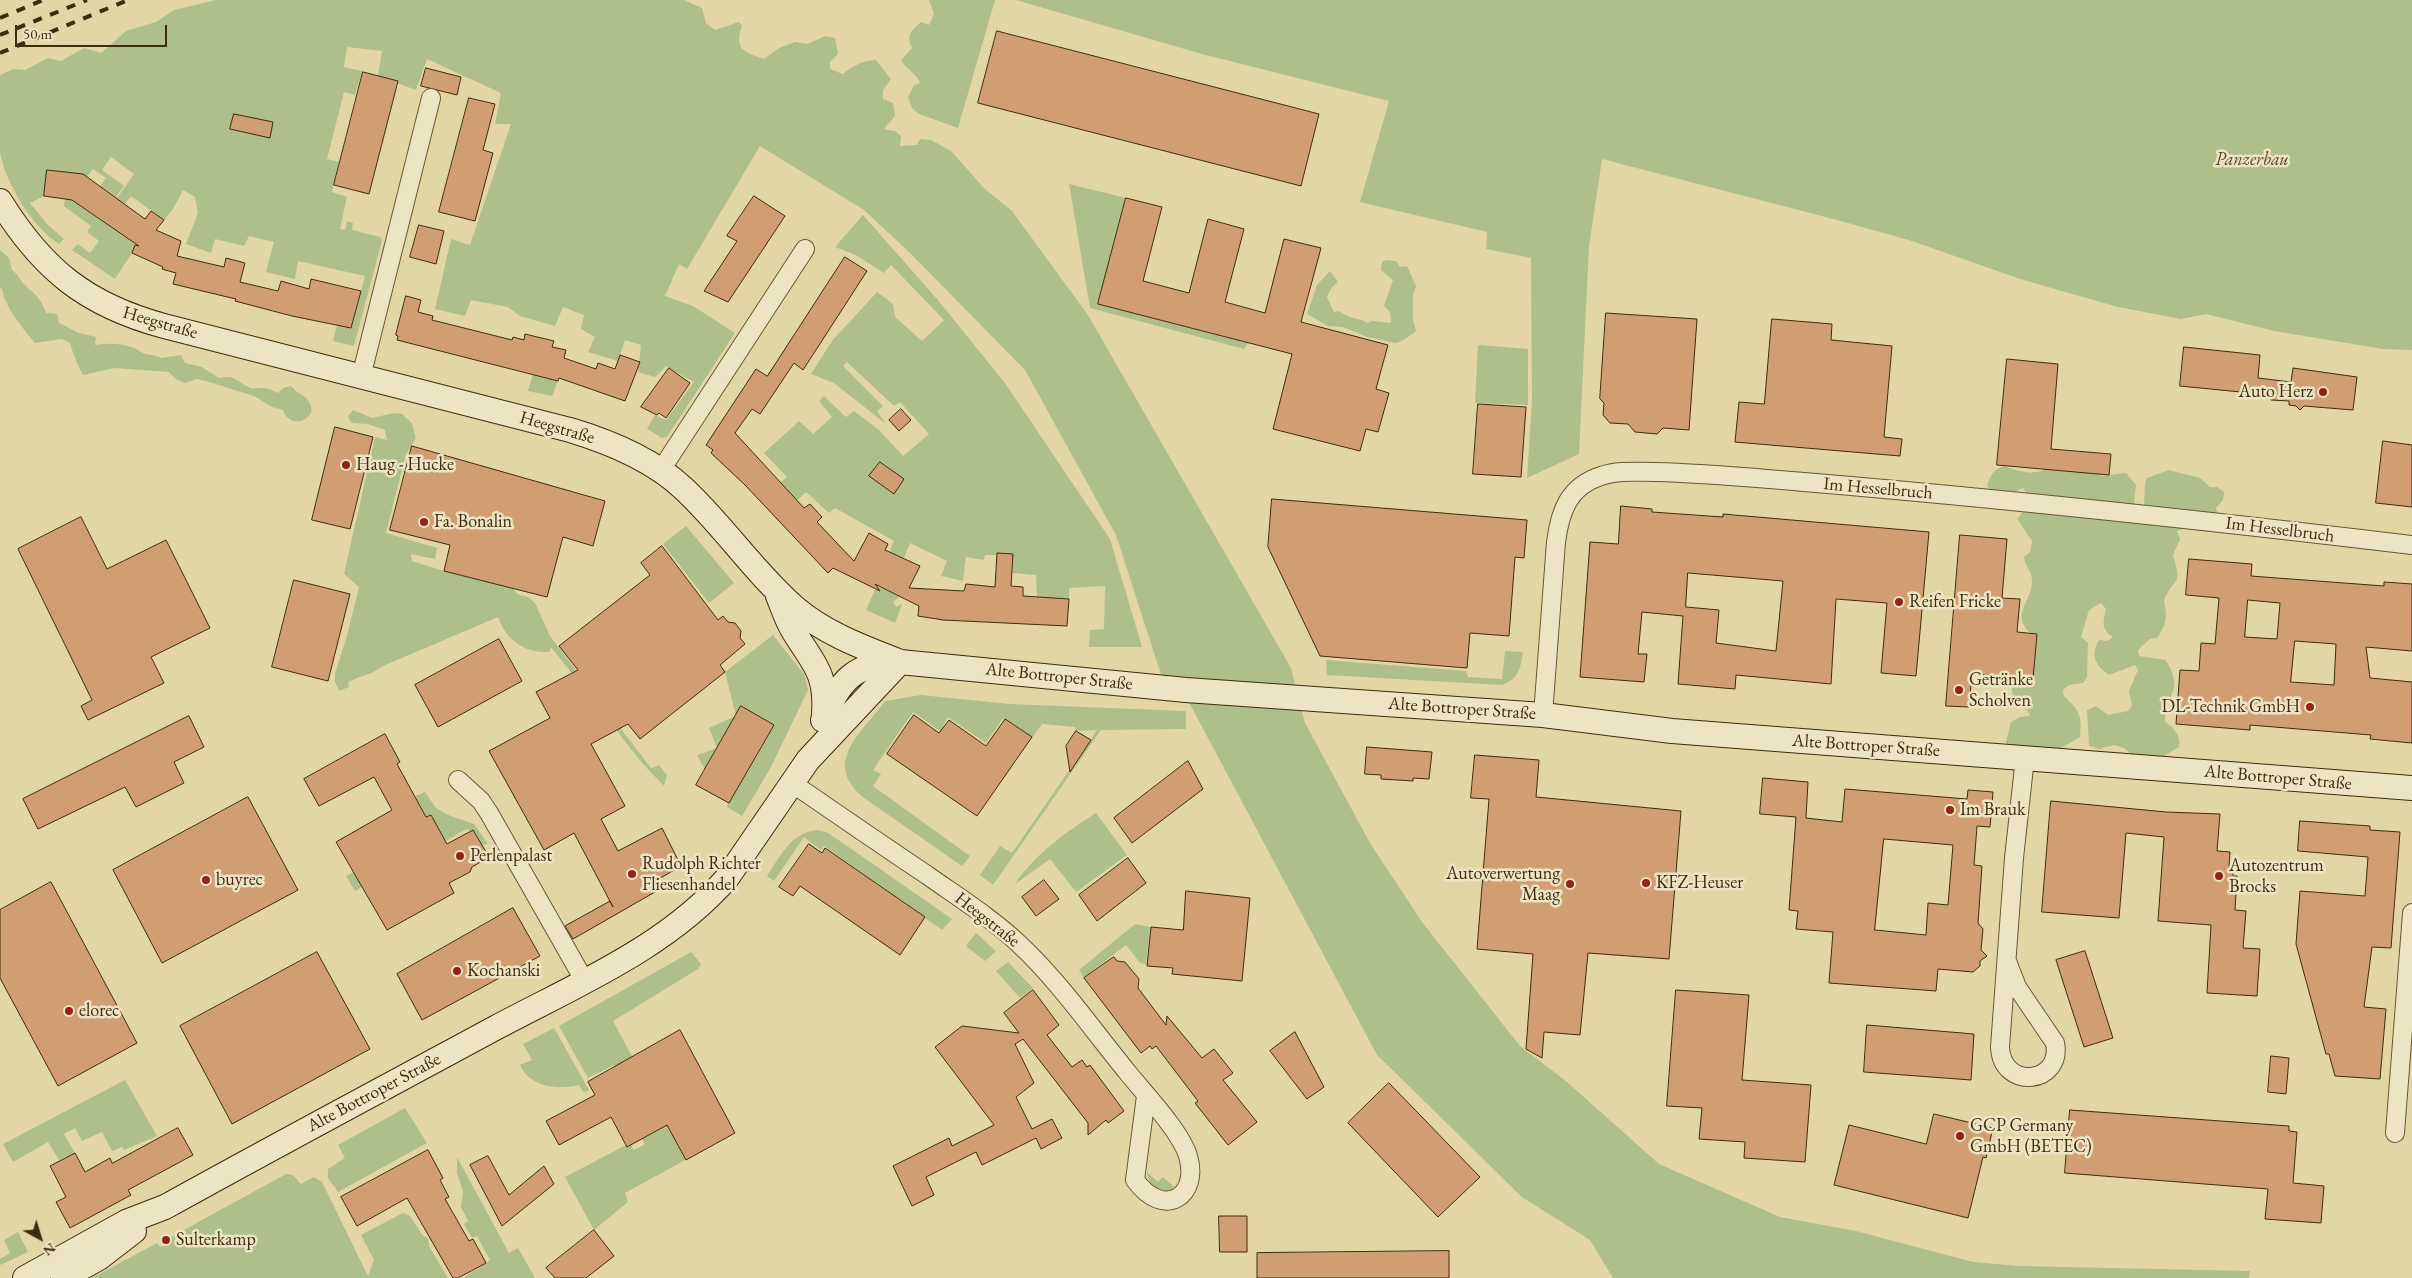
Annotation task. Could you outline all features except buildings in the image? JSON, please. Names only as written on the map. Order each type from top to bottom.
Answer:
[{"type":"street","points":[[361,377],[431,98]]},
{"type":"street","name":"Heegstraße","points":[[0,201],[20,232],[45,262],[69,283],[107,307],[146,321],[579,433],[621,449],[661,470],[693,497],[795,608],[820,626],[865,648],[900,662]]},
{"type":"street","points":[[661,470],[804,249]]},
{"type":"street","name":"Im Hesselbruch","points":[[1543,715],[1556,542],[1560,516],[1576,489],[1591,479],[1611,473],[1705,473],[1842,485],[2245,525],[2412,545]]},
{"type":"street","name":"Heegstraße","points":[[775,588],[793,631],[819,670],[824,695],[823,720],[808,760]]},
{"type":"street","name":"Alte Bottroper Straße","points":[[25,1278],[126,1222],[165,1206],[584,980],[661,935],[712,895],[736,866],[808,760],[900,662]]},
{"type":"street","name":"Alte Bottroper Straße","points":[[823,720],[837,690],[848,676],[870,666],[900,662],[1186,690],[1543,715],[1672,731],[2412,788]]},
{"type":"street","points":[[2007,961],[2017,987],[2055,1043],[2056,1053],[2052,1064],[2044,1072],[2033,1078],[2022,1077],[2012,1072],[2001,1056],[2000,1038],[2025,758]]},
{"type":"street","points":[[458,780],[481,801],[489,813],[584,980]]},
{"type":"street","name":"Heegstraße","points":[[792,783],[997,924],[1047,973],[1146,1096],[1182,1142],[1188,1155],[1190,1168],[1187,1185],[1180,1196],[1172,1200],[1162,1202],[1152,1198],[1143,1192],[1135,1180],[1146,1096]]},
{"type":"street","points":[[2394,1133],[2412,913]]},
{"type":"street","name":"Alte Bottroper Straße","points":[[64,1278],[99,1258],[165,1206]]},
{"type":"green space","points":[[216,0],[684,0],[702,8],[706,23],[715,30],[739,22],[742,26],[739,40],[742,49],[764,59],[779,48],[795,42],[808,44],[825,36],[835,38],[838,54],[830,62],[830,69],[843,74],[858,64],[876,60],[891,79],[883,90],[883,99],[893,103],[895,116],[884,129],[895,131],[901,136],[900,146],[917,145],[920,139],[931,140],[951,151],[985,189],[1012,211],[1088,315],[1291,668],[1305,723],[1370,843],[1422,922],[1520,1046],[1567,1082],[1659,1164],[1780,1217],[1856,1231],[1973,1262],[2020,1266],[2250,1271],[2249,1278],[1613,1278],[1590,1240],[1522,1197],[1377,1055],[1184,693],[1164,684],[1116,535],[1025,370],[910,253],[864,210],[760,146],[687,269],[679,264],[665,296],[693,306],[735,333],[667,437],[662,438],[647,429],[655,415],[666,420],[694,382],[666,366],[655,377],[638,372],[641,345],[625,340],[618,361],[588,352],[595,337],[581,329],[584,315],[563,307],[555,326],[520,316],[508,307],[471,300],[465,316],[435,309],[451,239],[470,245],[511,124],[495,124],[501,93],[427,59],[416,90],[378,76],[382,51],[347,47],[344,67],[362,71],[355,95],[344,92],[327,159],[339,162],[332,192],[347,197],[340,229],[345,230],[347,221],[353,223],[352,230],[380,237],[382,240],[354,346],[333,341],[337,325],[351,328],[365,276],[298,261],[295,279],[266,272],[274,242],[249,236],[244,246],[215,239],[211,253],[186,244],[198,213],[195,197],[183,190],[173,209],[164,220],[131,196],[125,204],[117,198],[134,174],[111,157],[102,170],[124,186],[116,197],[100,186],[106,178],[93,169],[71,199],[137,245],[115,279],[72,250],[78,244],[90,253],[99,241],[87,232],[91,226],[64,206],[69,173],[48,170],[44,196],[30,203],[47,224],[64,239],[59,244],[39,227],[14,191],[3,165],[0,152],[0,75],[13,69],[25,70],[48,58],[61,61],[84,48],[101,53],[126,31],[156,22],[174,10]]},
{"type":"green space","points":[[929,0],[995,0],[958,128],[919,114],[912,108],[908,97],[914,85],[920,83],[901,60],[912,48],[909,40],[912,31],[921,22],[929,25],[934,14]]},
{"type":"green space","name":"Panzerbau","points":[[1016,0],[2412,0],[2412,350],[2383,349],[2274,331],[2206,314],[2181,319],[2118,307],[2020,279],[1912,241],[1602,159],[1589,246],[1579,454],[1527,478],[1532,401],[1531,258],[1486,249],[1487,232],[1360,202],[1389,101],[1202,54]]},
{"type":"green space","points":[[1069,184],[1126,198],[1099,304],[1248,343],[1244,349],[1090,308]]},
{"type":"green space","points":[[863,215],[937,299],[1005,383],[1110,539],[1142,647],[1089,647],[1090,630],[1104,629],[1105,586],[1069,588],[1069,599],[1037,597],[1036,575],[1012,573],[1013,555],[985,555],[984,560],[966,557],[963,581],[941,576],[947,561],[910,543],[900,567],[886,559],[894,541],[835,508],[829,513],[806,492],[786,510],[780,483],[787,477],[764,453],[799,421],[813,434],[832,417],[819,401],[824,396],[846,417],[854,411],[879,430],[903,456],[929,434],[900,402],[894,406],[847,362],[843,366],[883,406],[877,411],[886,424],[834,383],[811,374],[832,341],[877,292],[893,304],[895,317],[922,341],[944,320],[891,265],[884,273],[856,255],[835,247]]},
{"type":"green space","points":[[0,250],[9,258],[12,270],[39,299],[46,313],[57,314],[59,323],[79,333],[96,337],[95,345],[122,345],[161,358],[181,355],[185,363],[202,367],[219,378],[233,378],[251,388],[265,388],[278,393],[283,388],[291,386],[309,402],[311,413],[303,420],[292,420],[287,417],[283,410],[272,407],[254,396],[197,379],[185,383],[176,379],[169,372],[115,368],[83,375],[70,343],[62,339],[35,343],[15,318],[0,288]]},
{"type":"green space","points":[[1386,260],[1396,261],[1400,267],[1407,266],[1416,286],[1413,296],[1413,319],[1416,331],[1402,341],[1395,343],[1367,337],[1343,327],[1328,326],[1307,314],[1317,285],[1330,271],[1338,282],[1332,287],[1327,297],[1334,312],[1339,311],[1368,323],[1372,321],[1391,323],[1390,312],[1384,306],[1393,280],[1381,270],[1382,262]]},
{"type":"green space","points":[[1478,345],[1528,349],[1528,405],[1475,403]]},
{"type":"green space","points":[[533,374],[558,381],[552,396],[528,391]]},
{"type":"green space","points":[[353,410],[372,418],[394,413],[402,414],[412,423],[416,438],[406,454],[386,533],[437,548],[435,559],[411,554],[412,561],[444,571],[453,568],[513,588],[517,594],[528,597],[535,603],[550,636],[651,768],[659,765],[667,775],[664,786],[642,763],[551,647],[549,652],[540,652],[517,644],[501,625],[498,617],[348,682],[349,687],[339,691],[335,682],[335,673],[359,587],[344,574],[375,437],[387,440],[385,430],[368,424],[351,423],[348,416]]},
{"type":"green space","points":[[2063,463],[2092,471],[2101,476],[2126,473],[2136,485],[2134,502],[2137,506],[2144,505],[2147,478],[2169,470],[2200,478],[2210,487],[2217,487],[2224,492],[2223,500],[2216,508],[2220,519],[2215,530],[2182,529],[2177,531],[2180,539],[2173,555],[2177,577],[2164,600],[2165,624],[2157,638],[2150,639],[2138,650],[2139,656],[2166,660],[2174,679],[2173,692],[2166,712],[2165,722],[2176,732],[2179,739],[2179,747],[2159,759],[2133,756],[2124,748],[2114,745],[2099,749],[2089,746],[2087,710],[2096,706],[2108,715],[2128,711],[2132,706],[2129,691],[2138,670],[2135,665],[2109,675],[2097,663],[2095,650],[2099,640],[2107,641],[2113,637],[2106,632],[2104,622],[2106,609],[2101,603],[2089,610],[2081,637],[2088,643],[2087,677],[2083,683],[2069,685],[2063,690],[2064,696],[2079,714],[2081,723],[2080,737],[2056,751],[2046,747],[2039,750],[2006,750],[2011,722],[2020,717],[2030,716],[2027,710],[2019,708],[2013,700],[2012,688],[2022,668],[2030,633],[2022,620],[2022,614],[2032,583],[2024,557],[2030,552],[2032,541],[2017,519],[2027,507],[2030,499],[2023,488],[2006,496],[1992,492],[1987,486],[1993,473],[2004,466],[2021,471],[2034,472],[2046,470]]},
{"type":"green space","points":[[686,526],[734,583],[709,603],[663,544]]},
{"type":"green space","points":[[877,585],[899,597],[893,602],[896,607],[902,604],[895,623],[866,610]]},
{"type":"green space","points":[[773,635],[804,674],[808,690],[771,767],[742,816],[727,807],[728,803],[696,785],[705,770],[697,755],[717,748],[709,728],[736,716],[725,672]]},
{"type":"green space","points":[[1505,651],[1523,652],[1518,673],[1507,683],[1501,685],[1327,675],[1326,660],[1466,671],[1468,677],[1502,679]]},
{"type":"green space","points":[[921,695],[1009,704],[1186,711],[1186,729],[1101,730],[993,885],[980,875],[1000,846],[1012,853],[1097,730],[1076,731],[1075,727],[1042,724],[1032,738],[1003,718],[986,743],[948,717],[940,731],[913,712],[873,770],[881,774],[873,786],[970,856],[962,866],[864,798],[852,785],[846,772],[846,760],[850,748],[857,736],[885,701]]},
{"type":"green space","points":[[425,792],[436,808],[448,815],[474,824],[488,844],[482,845],[475,833],[467,829],[355,891],[346,876],[437,827],[431,815],[426,817],[415,796]]},
{"type":"green space","points":[[1096,813],[1127,855],[1076,892],[1050,859],[1015,884],[1042,853],[1062,836]]},
{"type":"green space","points":[[817,830],[826,832],[837,839],[952,919],[942,930],[824,846],[821,850],[804,837],[774,881],[767,876],[781,854],[793,841],[808,832]]},
{"type":"green space","points":[[1135,924],[1150,927],[1146,964],[1140,963],[1126,945],[1084,977],[1079,970]]},
{"type":"green space","points":[[976,933],[996,951],[985,961],[966,946]]},
{"type":"green space","points":[[691,952],[701,964],[698,969],[613,1021],[687,1159],[625,1193],[628,1202],[594,1230],[565,1177],[630,1143],[634,1150],[645,1144],[640,1137],[631,1095],[614,1065],[588,1078],[559,1026]]},
{"type":"green space","points":[[1008,962],[1033,988],[1020,998],[996,971]]},
{"type":"green space","points":[[554,1028],[589,1090],[584,1093],[579,1085],[554,1087],[538,1083],[525,1073],[520,1065],[532,1060],[523,1044]]},
{"type":"green space","points":[[125,1080],[157,1136],[124,1150],[122,1147],[112,1151],[102,1132],[82,1141],[75,1128],[64,1134],[75,1153],[59,1160],[48,1142],[13,1162],[3,1144]]},
{"type":"green space","points":[[405,1108],[427,1143],[338,1192],[328,1178],[328,1169],[345,1158],[338,1145]]},
{"type":"green space","points":[[457,1157],[509,1253],[518,1248],[535,1278],[463,1278],[490,1260],[477,1236],[472,1238],[464,1224],[468,1221],[461,1207],[463,1192],[457,1173]]},
{"type":"green space","points":[[1147,1172],[1158,1182],[1163,1177],[1174,1187],[1173,1191],[1168,1192],[1156,1188],[1152,1185]]},
{"type":"green space","points":[[286,1174],[293,1175],[301,1184],[314,1177],[322,1182],[368,1276],[374,1260],[361,1235],[403,1213],[410,1216],[423,1236],[428,1238],[429,1246],[448,1278],[92,1278],[157,1243],[160,1247],[171,1243],[171,1237]]},
{"type":"green space","points":[[18,1232],[28,1252],[0,1265],[0,1259],[10,1253],[4,1240]]},
{"type":"railway","points":[[0,18],[43,0]]},
{"type":"railway","points":[[0,35],[87,0]]},
{"type":"railway","points":[[0,53],[128,0]]},
{"type":"place","name":"Auto Herz","points":[[2323,392]]},
{"type":"place","name":"Haug - Hucke","points":[[346,465]]},
{"type":"place","name":"Fa. Bonalin","points":[[424,522]]},
{"type":"place","name":"Reifen Fricke","points":[[1899,602]]},
{"type":"place","name":"Getränke Scholven","points":[[1959,690]]},
{"type":"place","name":"DL-Technik GmbH","points":[[2310,707]]},
{"type":"place","name":"Im Brauk","points":[[1950,810]]},
{"type":"place","name":"Perlenpalast","points":[[460,856]]},
{"type":"place","name":"Rudolph Richter Fliesenhandel","points":[[632,874]]},
{"type":"place","name":"Autozentrum Brocks","points":[[2219,876]]},
{"type":"place","name":"buyrec","points":[[206,880]]},
{"type":"place","name":"KFZ-Heuser","points":[[1646,883]]},
{"type":"place","name":"Autoverwertung Maag","points":[[1570,884]]},
{"type":"place","name":"Kochanski","points":[[457,971]]},
{"type":"place","name":"elorec","points":[[69,1011]]},
{"type":"place","name":"GCP Germany GmbH (BETEC)","points":[[1960,1136]]},
{"type":"place","name":"Sulterkamp","points":[[166,1240]]}]
